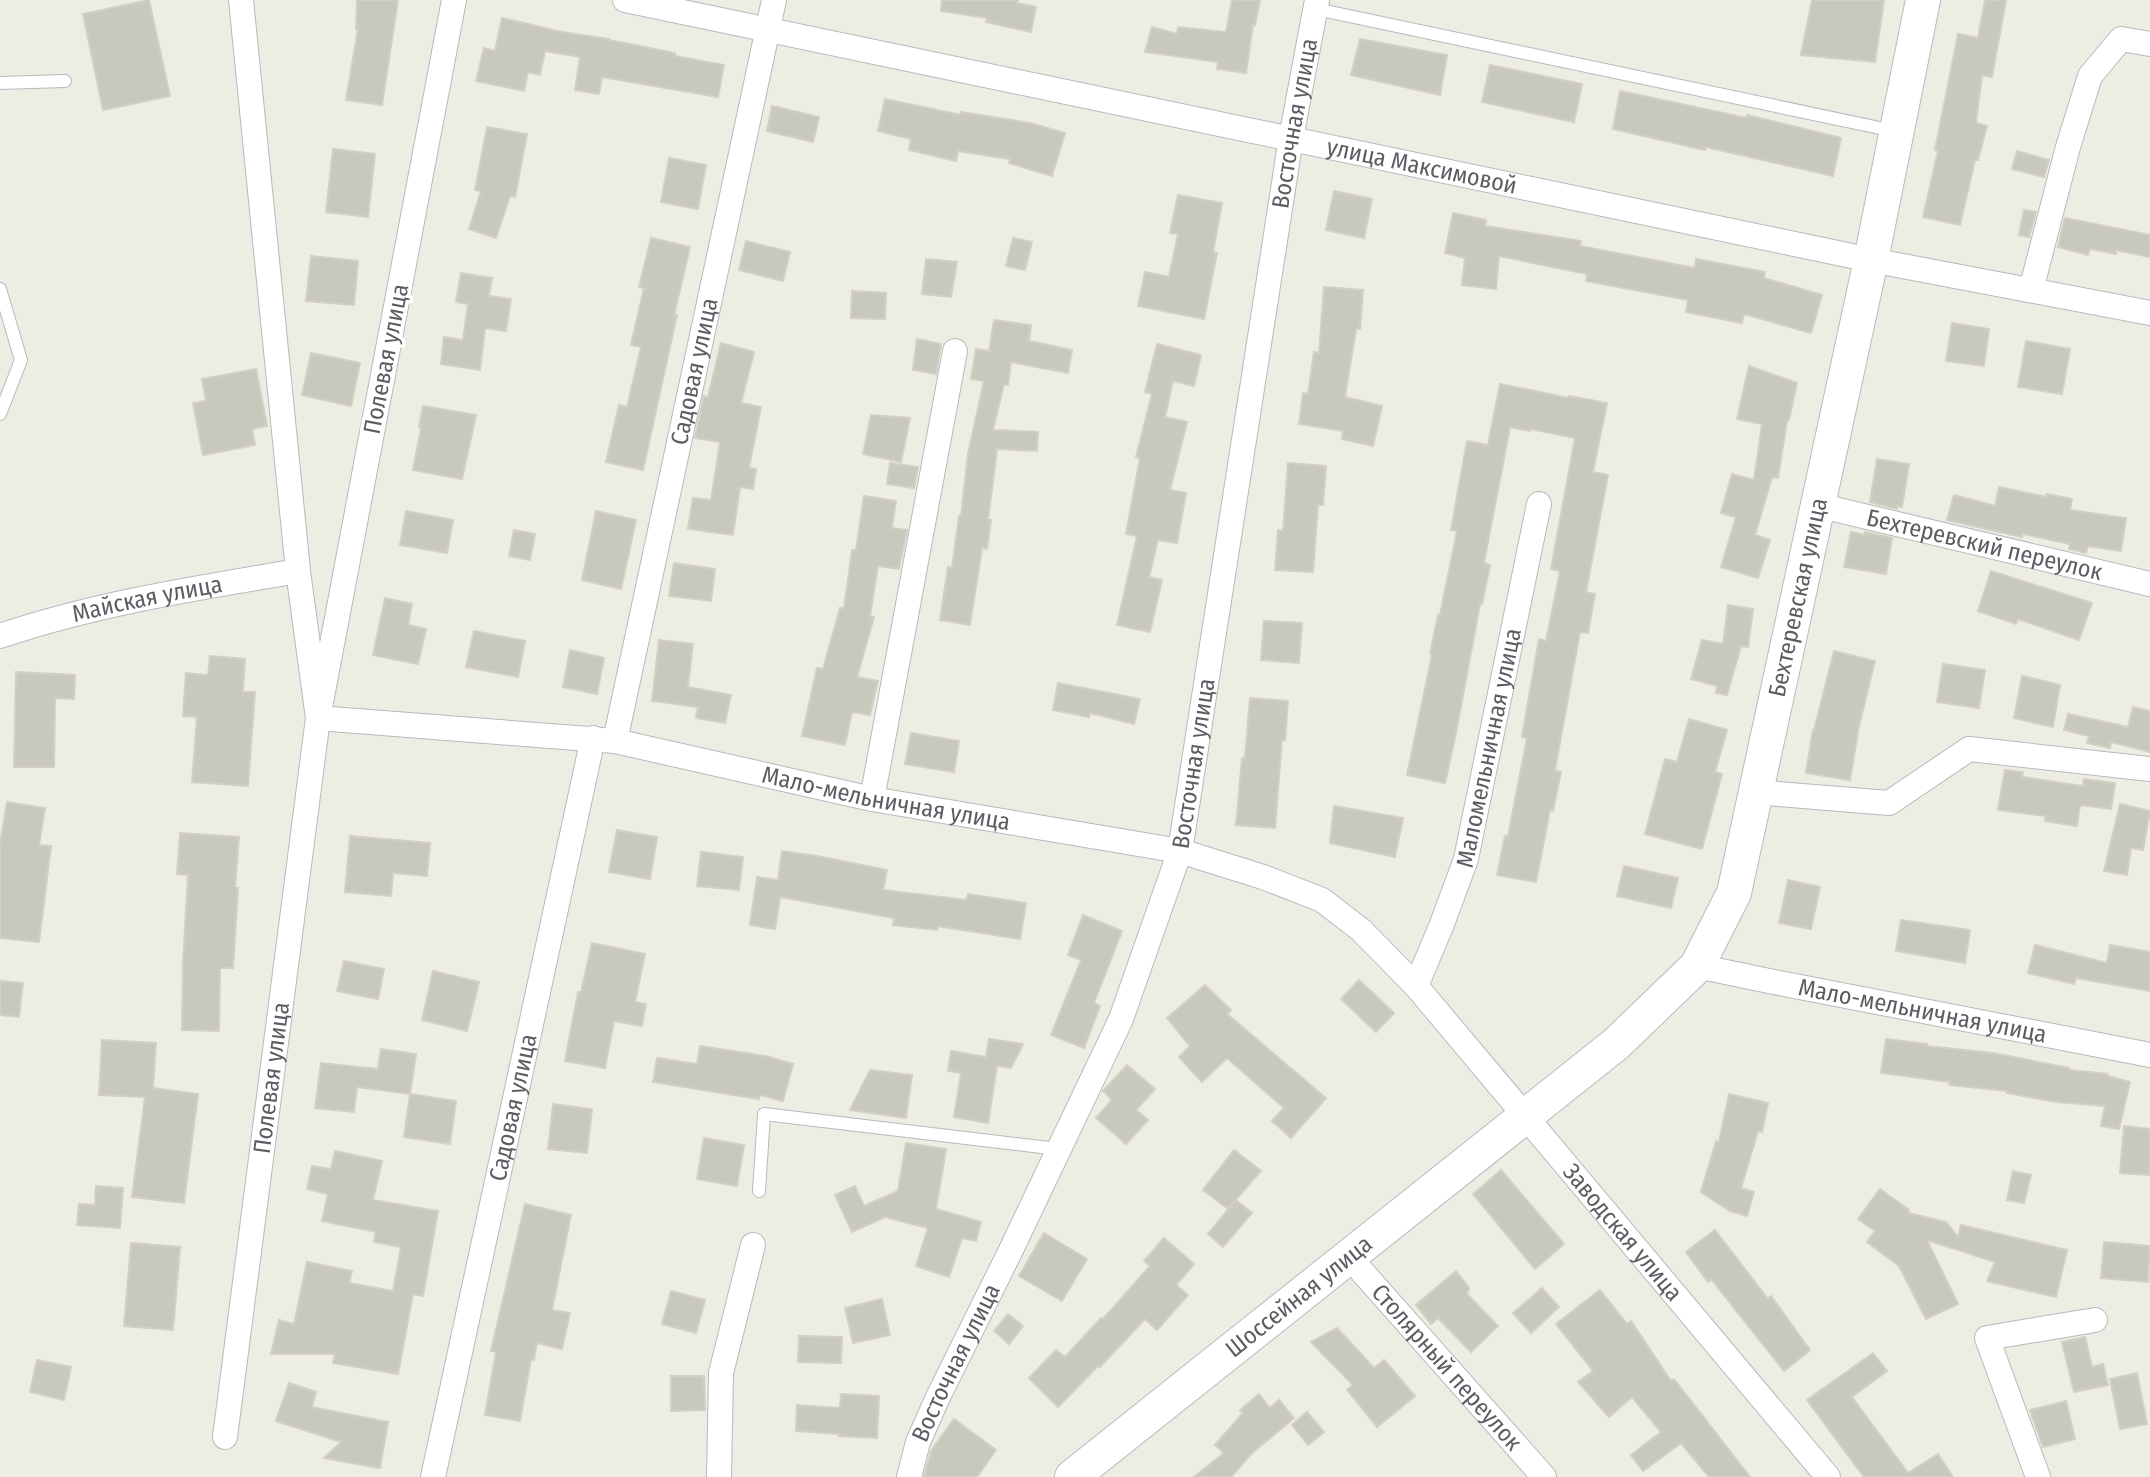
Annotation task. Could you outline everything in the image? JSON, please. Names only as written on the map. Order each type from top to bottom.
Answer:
[{"type":"main road","name":"Бехтеревская улица","points":[[1526,1117],[1616,1044],[1697,966],[1734,893],[1871,260],[1923,0]]},
{"type":"main road","name":"Шоссейная улица","points":[[1072,1477],[1526,1117]]},
{"type":"street","name":"Полевая улица","points":[[241,0],[298,571],[318,718]]},
{"type":"street","name":"Полевая улица","points":[[225,1437],[318,718],[454,0]]},
{"type":"street","name":"улица Максимовой","points":[[625,0],[1871,260],[2150,313]]},
{"type":"street","name":"Садовая улица","points":[[433,1477],[774,0]]},
{"type":"street","name":"Восточная улица","points":[[909,1477],[918,1442],[938,1397],[1121,1019],[1180,851],[1291,138],[1316,4]]},
{"type":"street","points":[[2031,290],[2090,76],[2121,39],[2150,44]]},
{"type":"street","points":[[872,799],[955,351]]},
{"type":"street","name":"Маломельничная улица","points":[[1416,986],[1466,859],[1539,504]]},
{"type":"street","name":"Бехтеревский переулок","points":[[1817,505],[2150,584]]},
{"type":"street","name":"Майская улица","points":[[0,636],[52,618],[178,591],[298,571]]},
{"type":"street","name":"Мало-мельничная улица","points":[[318,718],[604,740],[872,799],[1180,851],[1263,877],[1322,900],[1361,930],[1416,986]]},
{"type":"street","points":[[1754,792],[1889,803],[1969,749],[2150,769]]},
{"type":"street","name":"Мало-мельничная улица","points":[[1697,966],[2150,1055]]},
{"type":"street","name":"Заводская улица","points":[[1416,986],[1828,1477]]},
{"type":"street","points":[[719,1477],[721,1373],[753,1245]]},
{"type":"street","name":"Столярный переулок","points":[[1350,1258],[1533,1473]]},
{"type":"street","points":[[2038,1477],[1987,1338],[2095,1320]]},
{"type":"lane","points":[[1316,4],[1897,132]]},
{"type":"lane","points":[[0,83],[65,81]]},
{"type":"lane","points":[[0,289],[21,360],[0,414]]},
{"type":"lane","points":[[759,1191],[764,1114],[1058,1149]]},
{"type":"building","points":[[149,0],[170,96],[103,110],[83,14]]},
{"type":"building","points":[[357,0],[398,0],[382,105],[346,100],[358,29]]},
{"type":"building","points":[[942,0],[1018,0],[1017,3],[1036,7],[1031,32],[986,22],[987,18],[941,11]]},
{"type":"building","points":[[1232,0],[1260,0],[1246,73],[1217,69],[1218,62],[1145,52],[1152,27],[1177,34],[1178,27],[1226,32]]},
{"type":"building","points":[[1812,0],[1884,0],[1875,62],[1801,55]]},
{"type":"building","points":[[1985,0],[2006,0],[1992,77],[1982,75],[1976,123],[1987,126],[1978,160],[1975,160],[1960,225],[1923,217],[1958,34],[1978,38]]},
{"type":"building","points":[[502,18],[724,65],[718,97],[602,77],[599,94],[575,90],[580,57],[545,51],[540,75],[528,72],[524,91],[476,81],[484,48],[495,51]]},
{"type":"building","points":[[1360,39],[1447,55],[1440,95],[1351,75]]},
{"type":"building","points":[[1490,65],[1582,84],[1574,122],[1482,102]]},
{"type":"building","points":[[1620,91],[1747,118],[1747,115],[1841,138],[1833,176],[1613,129]]},
{"type":"building","points":[[885,99],[961,115],[961,112],[1030,123],[1065,133],[1052,176],[1009,163],[1010,159],[958,151],[956,161],[909,150],[911,139],[878,131]]},
{"type":"building","points":[[772,106],[819,117],[813,142],[767,131]]},
{"type":"building","points":[[487,127],[527,134],[515,197],[510,196],[496,238],[469,229],[481,191],[475,190]]},
{"type":"building","points":[[333,149],[375,154],[368,217],[326,212]]},
{"type":"building","points":[[2017,151],[2049,160],[2044,177],[2012,169]]},
{"type":"building","points":[[669,158],[706,165],[698,209],[661,202]]},
{"type":"building","points":[[1334,191],[1372,199],[1364,238],[1326,230]]},
{"type":"building","points":[[1178,195],[1222,203],[1213,252],[1217,253],[1204,319],[1138,306],[1145,272],[1169,277],[1178,234],[1170,233]]},
{"type":"building","points":[[2024,210],[2036,212],[2029,237],[2019,235]]},
{"type":"building","points":[[1453,213],[1486,220],[1485,226],[1581,241],[1580,246],[1695,268],[1696,259],[1765,272],[1764,278],[1822,295],[1811,333],[1744,314],[1742,323],[1686,312],[1688,300],[1586,281],[1587,274],[1499,256],[1496,289],[1462,285],[1465,258],[1445,253]]},
{"type":"building","points":[[2065,218],[2150,235],[2150,257],[2116,250],[2116,254],[2090,249],[2088,255],[2058,247]]},
{"type":"building","points":[[651,238],[690,247],[643,470],[606,462],[619,405],[627,407],[641,347],[631,345],[644,288],[639,287]]},
{"type":"building","points":[[1013,238],[1032,242],[1025,270],[1006,266]]},
{"type":"building","points":[[746,241],[790,252],[783,281],[739,270]]},
{"type":"building","points":[[311,256],[358,261],[354,305],[306,301]]},
{"type":"building","points":[[926,259],[957,262],[951,297],[922,294]]},
{"type":"building","points":[[461,273],[492,278],[489,296],[511,299],[506,331],[485,328],[480,370],[441,364],[444,337],[463,340],[468,304],[456,302]]},
{"type":"building","points":[[1324,287],[1363,290],[1360,329],[1356,329],[1345,397],[1382,406],[1373,446],[1342,439],[1343,431],[1299,424],[1303,393],[1308,394],[1314,352],[1319,353]]},
{"type":"building","points":[[852,291],[886,293],[885,319],[851,318]]},
{"type":"building","points":[[994,320],[1031,325],[1029,341],[1072,350],[1068,373],[1011,362],[1008,385],[1004,384],[993,430],[1038,432],[1037,451],[997,449],[987,549],[982,548],[970,625],[940,620],[948,567],[952,568],[961,516],[968,454],[984,381],[971,379],[976,349],[989,351]]},
{"type":"building","points":[[1952,323],[1989,329],[1984,366],[1946,361]]},
{"type":"building","points":[[917,339],[941,344],[936,374],[913,370]]},
{"type":"building","points":[[2026,341],[2070,349],[2062,394],[2018,387]]},
{"type":"building","points":[[721,343],[754,352],[741,403],[761,407],[749,468],[756,469],[753,489],[740,487],[733,535],[688,529],[693,498],[711,500],[720,442],[695,438],[704,396],[708,397]]},
{"type":"building","points":[[1157,344],[1201,355],[1194,386],[1173,381],[1165,417],[1187,422],[1170,490],[1186,493],[1177,543],[1158,540],[1149,577],[1162,580],[1150,632],[1117,625],[1137,536],[1126,534],[1140,458],[1136,457],[1152,394],[1145,392]]},
{"type":"building","points":[[311,353],[360,363],[351,406],[302,395]]},
{"type":"building","points":[[1749,366],[1797,383],[1787,420],[1778,478],[1772,477],[1755,535],[1770,540],[1758,578],[1721,567],[1736,517],[1721,513],[1732,474],[1754,480],[1762,424],[1737,419]]},
{"type":"building","points":[[256,369],[267,426],[252,429],[255,445],[203,455],[193,403],[206,401],[202,379]]},
{"type":"building","points":[[1500,384],[1607,403],[1593,472],[1608,475],[1586,592],[1595,594],[1588,633],[1580,632],[1555,770],[1561,772],[1536,882],[1497,875],[1505,836],[1508,836],[1527,738],[1522,737],[1539,639],[1546,641],[1560,571],[1551,569],[1575,438],[1510,427],[1484,563],[1490,565],[1445,783],[1407,775],[1457,531],[1451,530],[1467,441],[1488,445]]},
{"type":"building","points":[[423,406],[476,415],[462,479],[413,470]]},
{"type":"building","points":[[871,415],[910,418],[901,462],[863,454]]},
{"type":"building","points":[[1877,459],[1909,464],[1902,507],[1897,506],[1897,509],[1870,502]]},
{"type":"building","points":[[890,463],[918,467],[914,488],[887,484]]},
{"type":"building","points":[[1288,463],[1326,466],[1323,505],[1318,505],[1313,572],[1275,570],[1278,530],[1283,531]]},
{"type":"building","points":[[1999,487],[2072,499],[2070,510],[2126,518],[2121,551],[2088,546],[2086,553],[2069,549],[2070,544],[1947,520],[1954,495],[1995,506]]},
{"type":"building","points":[[864,496],[896,501],[892,528],[907,530],[899,569],[878,566],[870,616],[874,617],[857,677],[878,681],[870,715],[852,712],[845,745],[802,736],[817,668],[823,669],[840,608],[844,609],[852,550],[856,550]]},
{"type":"building","points":[[406,511],[453,520],[447,553],[400,545]]},
{"type":"building","points":[[596,511],[636,520],[621,589],[582,580]]},
{"type":"building","points":[[514,530],[535,534],[530,560],[509,556]]},
{"type":"building","points":[[1851,532],[1892,538],[1886,574],[1844,567]]},
{"type":"building","points":[[674,563],[715,569],[711,601],[669,596]]},
{"type":"building","points":[[1991,571],[2092,603],[2079,640],[2018,619],[2016,624],[1978,611]]},
{"type":"building","points":[[385,598],[412,604],[408,625],[426,629],[418,664],[373,655]]},
{"type":"building","points":[[1728,605],[1753,609],[1748,647],[1741,646],[1727,695],[1716,693],[1717,686],[1691,679],[1702,640],[1723,644]]},
{"type":"building","points":[[1264,621],[1302,623],[1299,663],[1261,660]]},
{"type":"building","points":[[474,631],[525,641],[518,677],[466,667]]},
{"type":"building","points":[[659,640],[693,644],[688,687],[731,695],[725,723],[696,718],[698,707],[652,701]]},
{"type":"building","points":[[570,650],[604,658],[597,694],[563,687]]},
{"type":"building","points":[[1834,651],[1875,661],[1850,780],[1806,773],[1813,730]]},
{"type":"building","points":[[210,656],[245,659],[243,692],[255,692],[248,786],[192,782],[197,717],[183,716],[186,673],[208,675]]},
{"type":"building","points":[[1943,664],[1985,670],[1979,708],[1937,702]]},
{"type":"building","points":[[16,672],[75,675],[74,699],[55,698],[54,767],[14,767]]},
{"type":"building","points":[[2022,676],[2060,685],[2053,727],[2014,718]]},
{"type":"building","points":[[1058,683],[1140,699],[1134,724],[1090,713],[1089,717],[1053,710]]},
{"type":"building","points":[[1250,698],[1288,701],[1275,828],[1236,825]]},
{"type":"building","points":[[2133,707],[2150,711],[2150,752],[2111,742],[2110,748],[2087,743],[2089,736],[2064,730],[2068,714],[2128,727]]},
{"type":"building","points":[[1689,719],[1727,730],[1715,772],[1722,774],[1702,849],[1645,834],[1665,759],[1677,762]]},
{"type":"building","points":[[911,733],[959,741],[954,772],[905,764]]},
{"type":"building","points":[[2005,770],[2023,772],[2022,777],[2083,786],[2084,779],[2115,783],[2111,809],[2080,805],[2077,826],[2045,821],[2046,816],[1998,810]]},
{"type":"building","points":[[7,802],[45,808],[39,845],[51,846],[39,942],[0,938],[0,844]]},
{"type":"building","points":[[2120,804],[2150,811],[2143,850],[2131,848],[2127,875],[2104,871]]},
{"type":"building","points":[[1334,806],[1403,818],[1395,857],[1330,843]]},
{"type":"building","points":[[617,830],[657,837],[650,879],[609,872]]},
{"type":"building","points":[[180,833],[239,837],[233,968],[220,968],[219,1031],[182,1030],[188,875],[177,874]]},
{"type":"building","points":[[350,836],[430,843],[427,876],[393,873],[391,896],[345,892]]},
{"type":"building","points":[[782,851],[887,870],[883,890],[966,900],[968,894],[1026,903],[1020,939],[937,926],[937,930],[893,925],[894,918],[780,897],[775,929],[750,925],[757,877],[778,880]]},
{"type":"building","points":[[701,852],[743,857],[739,890],[697,886]]},
{"type":"building","points":[[1624,866],[1678,878],[1671,908],[1617,896]]},
{"type":"building","points":[[1788,880],[1820,887],[1811,929],[1779,923]]},
{"type":"building","points":[[1083,915],[1122,931],[1094,1003],[1100,1006],[1084,1048],[1051,1035],[1081,960],[1068,955]]},
{"type":"building","points":[[1901,920],[1970,930],[1965,963],[1896,951]]},
{"type":"building","points":[[592,943],[645,954],[635,1002],[646,1004],[642,1026],[614,1021],[605,1068],[565,1061],[578,992],[581,992]]},
{"type":"building","points":[[2035,945],[2107,963],[2110,945],[2150,952],[2150,991],[2076,978],[2074,984],[2028,973]]},
{"type":"building","points":[[344,961],[384,969],[378,999],[337,991]]},
{"type":"building","points":[[433,971],[479,982],[467,1031],[422,1020]]},
{"type":"building","points":[[1359,980],[1394,1013],[1376,1032],[1341,999]]},
{"type":"building","points":[[0,981],[23,983],[19,1017],[0,1015]]},
{"type":"building","points":[[1205,985],[1231,1010],[1227,1014],[1326,1098],[1291,1138],[1272,1121],[1284,1108],[1227,1058],[1202,1082],[1179,1057],[1190,1046],[1167,1018]]},
{"type":"building","points":[[989,1039],[1023,1044],[1011,1068],[997,1066],[988,1123],[954,1117],[961,1073],[948,1071],[951,1051],[986,1057]]},
{"type":"building","points":[[1886,1039],[1993,1053],[2069,1070],[2108,1074],[2130,1082],[2119,1129],[2101,1126],[2105,1106],[2057,1102],[2007,1091],[1881,1073]]},
{"type":"building","points":[[102,1040],[156,1043],[153,1088],[198,1094],[184,1203],[132,1197],[145,1097],[99,1095]]},
{"type":"building","points":[[700,1046],[766,1056],[793,1064],[783,1101],[760,1095],[759,1099],[653,1082],[657,1058],[697,1064]]},
{"type":"building","points":[[381,1049],[416,1054],[410,1094],[357,1087],[354,1112],[315,1108],[321,1063],[378,1069]]},
{"type":"building","points":[[1127,1065],[1155,1089],[1136,1110],[1148,1120],[1126,1144],[1096,1118],[1112,1100],[1103,1091]]},
{"type":"building","points":[[870,1070],[912,1075],[906,1118],[850,1110]]},
{"type":"building","points":[[410,1094],[456,1101],[450,1144],[404,1137]]},
{"type":"building","points":[[1729,1094],[1768,1103],[1762,1132],[1758,1131],[1741,1188],[1754,1192],[1747,1216],[1730,1211],[1701,1192],[1716,1141],[1719,1142]]},
{"type":"building","points":[[553,1104],[592,1109],[587,1153],[548,1149]]},
{"type":"building","points":[[2124,1126],[2150,1129],[2150,1175],[2120,1173]]},
{"type":"building","points":[[704,1138],[744,1145],[737,1186],[697,1179]]},
{"type":"building","points":[[906,1143],[946,1149],[936,1209],[981,1222],[976,1241],[962,1238],[949,1277],[916,1266],[928,1228],[885,1217],[852,1232],[835,1195],[855,1186],[864,1206],[898,1191]]},
{"type":"building","points":[[1234,1150],[1261,1171],[1228,1209],[1203,1190]]},
{"type":"building","points":[[335,1151],[382,1161],[373,1200],[438,1211],[423,1296],[413,1294],[398,1374],[333,1363],[335,1354],[271,1354],[279,1320],[294,1324],[307,1262],[352,1271],[349,1283],[393,1291],[401,1247],[374,1242],[376,1232],[322,1221],[328,1194],[307,1189],[312,1166],[331,1169]]},
{"type":"building","points":[[1501,1170],[1564,1244],[1535,1269],[1473,1194]]},
{"type":"building","points":[[2013,1171],[2031,1175],[2024,1203],[2007,1200]]},
{"type":"building","points":[[96,1186],[123,1188],[120,1228],[77,1225],[79,1204],[95,1205]]},
{"type":"building","points":[[1880,1189],[1909,1210],[1908,1213],[1946,1222],[1958,1237],[1961,1225],[2067,1250],[2056,1297],[1987,1281],[1995,1262],[1927,1240],[1958,1304],[1926,1319],[1899,1266],[1867,1242],[1875,1231],[1858,1219]]},
{"type":"building","points":[[1236,1200],[1252,1213],[1223,1247],[1208,1234]]},
{"type":"building","points":[[525,1204],[571,1215],[552,1310],[570,1313],[562,1349],[537,1343],[534,1360],[531,1359],[520,1421],[485,1415],[496,1352],[491,1351]]},
{"type":"building","points":[[1715,1230],[1768,1299],[1771,1296],[1810,1350],[1784,1371],[1686,1252]]},
{"type":"building","points":[[1044,1233],[1087,1259],[1062,1301],[1019,1276]]},
{"type":"building","points":[[1164,1238],[1194,1264],[1176,1285],[1188,1295],[1157,1330],[1145,1319],[1058,1407],[1029,1378],[1056,1350],[1065,1357],[1103,1319],[1150,1266],[1144,1261]]},
{"type":"building","points":[[2104,1242],[2150,1246],[2148,1282],[2101,1278]]},
{"type":"building","points":[[131,1243],[180,1247],[173,1330],[124,1326]]},
{"type":"building","points":[[1456,1271],[1469,1288],[1467,1294],[1498,1326],[1471,1352],[1438,1318],[1431,1324],[1416,1305]]},
{"type":"building","points":[[1542,1288],[1559,1307],[1531,1333],[1513,1313]]},
{"type":"building","points":[[1600,1290],[1627,1324],[1631,1321],[1671,1381],[1674,1379],[1750,1477],[1709,1477],[1681,1443],[1643,1471],[1631,1455],[1661,1432],[1632,1397],[1609,1417],[1578,1382],[1593,1371],[1556,1324]]},
{"type":"building","points":[[671,1291],[705,1300],[696,1333],[662,1324]]},
{"type":"building","points":[[882,1299],[890,1335],[853,1343],[845,1308]]},
{"type":"building","points":[[1008,1314],[1023,1326],[1009,1344],[994,1331]]},
{"type":"building","points":[[1337,1328],[1374,1368],[1384,1360],[1415,1396],[1377,1427],[1347,1390],[1353,1385],[1311,1342]]},
{"type":"building","points":[[799,1336],[842,1337],[841,1363],[798,1362]]},
{"type":"building","points":[[2085,1337],[2092,1367],[2103,1364],[2108,1385],[2074,1392],[2062,1342]]},
{"type":"building","points":[[1873,1353],[1887,1371],[1852,1397],[1908,1473],[1938,1454],[1953,1477],[1864,1477],[1807,1400]]},
{"type":"building","points":[[37,1360],[71,1367],[64,1400],[30,1392]]},
{"type":"building","points":[[2137,1373],[2147,1424],[2120,1429],[2110,1379]]},
{"type":"building","points":[[671,1376],[704,1376],[705,1410],[671,1411]]},
{"type":"building","points":[[289,1383],[316,1392],[312,1407],[388,1422],[380,1468],[324,1458],[341,1442],[276,1421]]},
{"type":"building","points":[[841,1394],[879,1396],[877,1438],[796,1431],[797,1405],[840,1408]]},
{"type":"building","points":[[1259,1394],[1270,1408],[1279,1400],[1294,1418],[1252,1453],[1231,1477],[1194,1477],[1224,1453],[1215,1445],[1243,1413],[1240,1410]]},
{"type":"building","points":[[2066,1401],[2075,1439],[2043,1447],[2030,1410]]},
{"type":"building","points":[[1307,1412],[1324,1432],[1308,1445],[1292,1425]]},
{"type":"building","points":[[954,1419],[996,1450],[977,1477],[924,1477],[931,1451]]}]
